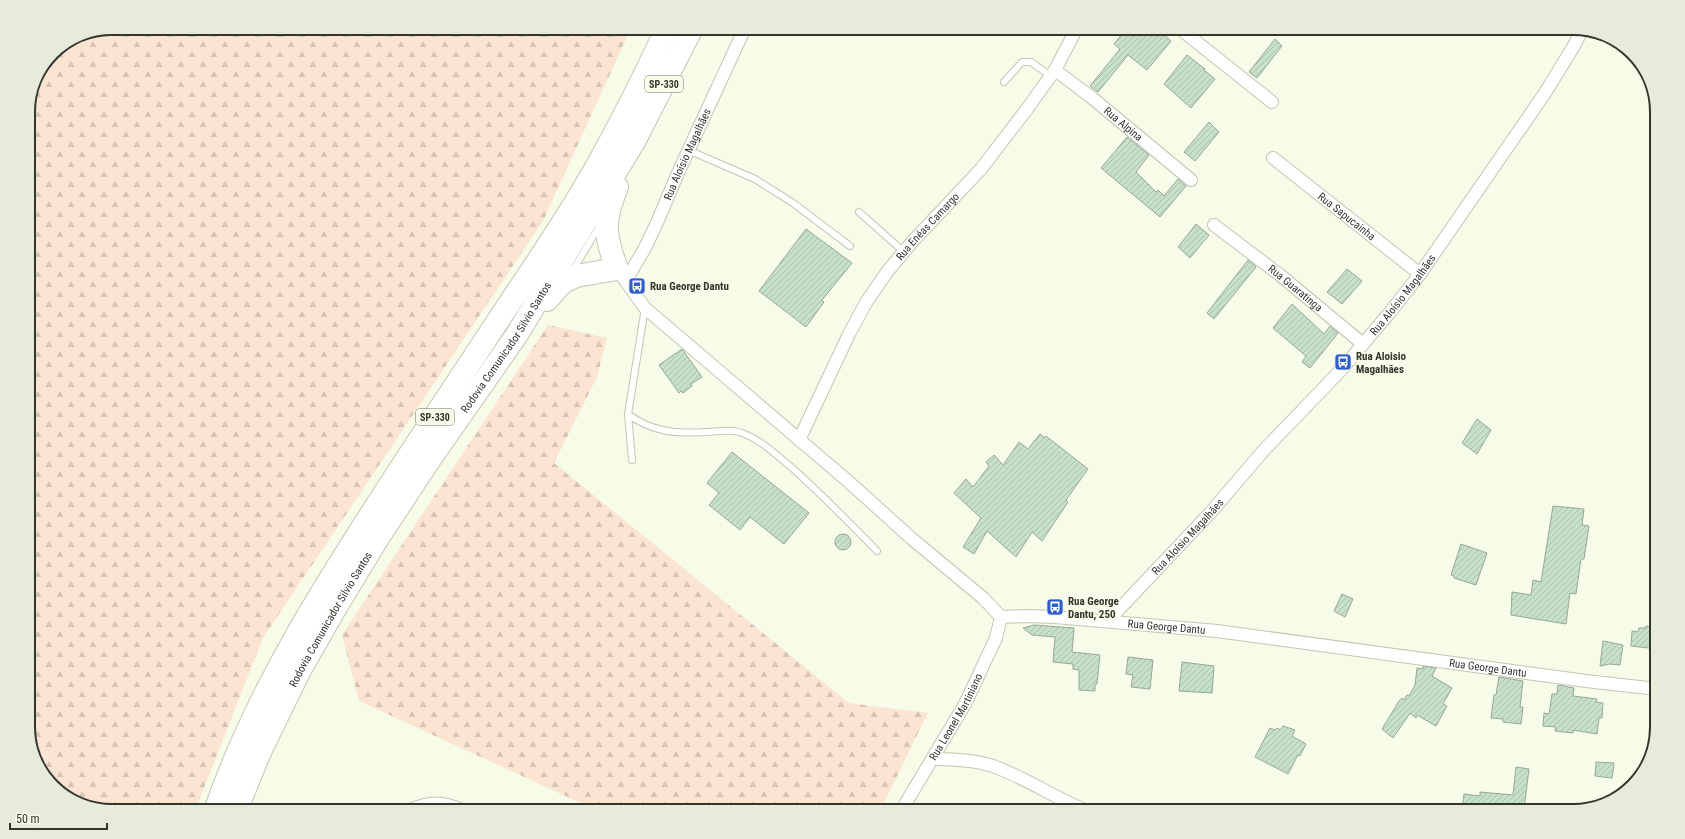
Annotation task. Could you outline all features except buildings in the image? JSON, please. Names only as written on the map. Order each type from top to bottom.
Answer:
[{"type":"highway","name":"Rodovia Comunicador Silvio Santos","points":[[217,804],[227,776],[267,688],[310,609],[548,246],[592,174],[633,100],[663,35]]},
{"type":"highway","name":"Rodovia Comunicador Silvio Santos","points":[[239,804],[259,754],[300,670],[336,607],[378,538],[424,468],[516,336],[635,140],[657,100],[689,35]]},
{"type":"highway","points":[[516,336],[563,282],[584,273],[622,274],[609,247],[606,231],[608,207],[635,140]]},
{"type":"street","name":"Rua Aloísio Magalhães","points":[[622,274],[645,248],[688,150],[742,35]]},
{"type":"street","name":"Rua Enéas Camargo","points":[[799,440],[850,332],[867,301],[887,272],[904,252],[981,169],[1053,73],[1073,35]]},
{"type":"street","points":[[1188,35],[1272,102]]},
{"type":"street","name":"Rua Aloísio Magalhães","points":[[1108,621],[1211,512],[1265,449],[1342,369],[1420,274],[1545,93],[1579,36]]},
{"type":"street","name":"Rua Alpina","points":[[1053,73],[1091,97],[1191,180]]},
{"type":"street","name":"Rua Sapucainha","points":[[1273,158],[1420,274]]},
{"type":"street","name":"Rua Guaratinga","points":[[1214,225],[1280,275],[1363,344]]},
{"type":"street","points":[[622,274],[645,308],[850,482],[911,538],[983,598],[1001,618]]},
{"type":"street","name":"Rua George Dantu","points":[[1001,618],[1048,617],[1217,631],[1570,679],[1650,688]]},
{"type":"street","name":"Rua Leonel Martiniano","points":[[905,804],[973,687],[996,638],[1001,618]]},
{"type":"street","points":[[933,758],[980,762],[993,766],[1072,804]]},
{"type":"street","points":[[427,804],[437,802],[443,804]]},
{"type":"lane","points":[[1004,82],[1022,62],[1031,62],[1053,73]]},
{"type":"lane","points":[[688,150],[755,179],[794,202],[850,246]]},
{"type":"lane","points":[[563,282],[587,250],[608,207]]},
{"type":"lane","points":[[859,212],[904,252]]},
{"type":"lane","points":[[632,460],[628,414],[645,308]]},
{"type":"lane","points":[[628,414],[641,423],[663,430],[738,432],[757,440],[800,475],[877,551]]},
{"type":"green space","points":[[107,35],[628,35],[543,221],[263,638],[198,804],[112,804],[87,800],[61,785],[48,770],[39,752],[35,732],[35,107],[41,82],[48,69],[61,54],[73,45],[97,36]]},
{"type":"green space","points":[[548,325],[607,338],[597,377],[554,463],[849,703],[928,713],[883,804],[583,804],[359,701],[342,635]]},
{"type":"place","name":"Rua George Dantu","points":[[637,286]]},
{"type":"place","name":"Rua Aloisio Magalhães","points":[[1343,362]]},
{"type":"place","name":"Rua George Dantu, 250","points":[[1055,607]]}]
